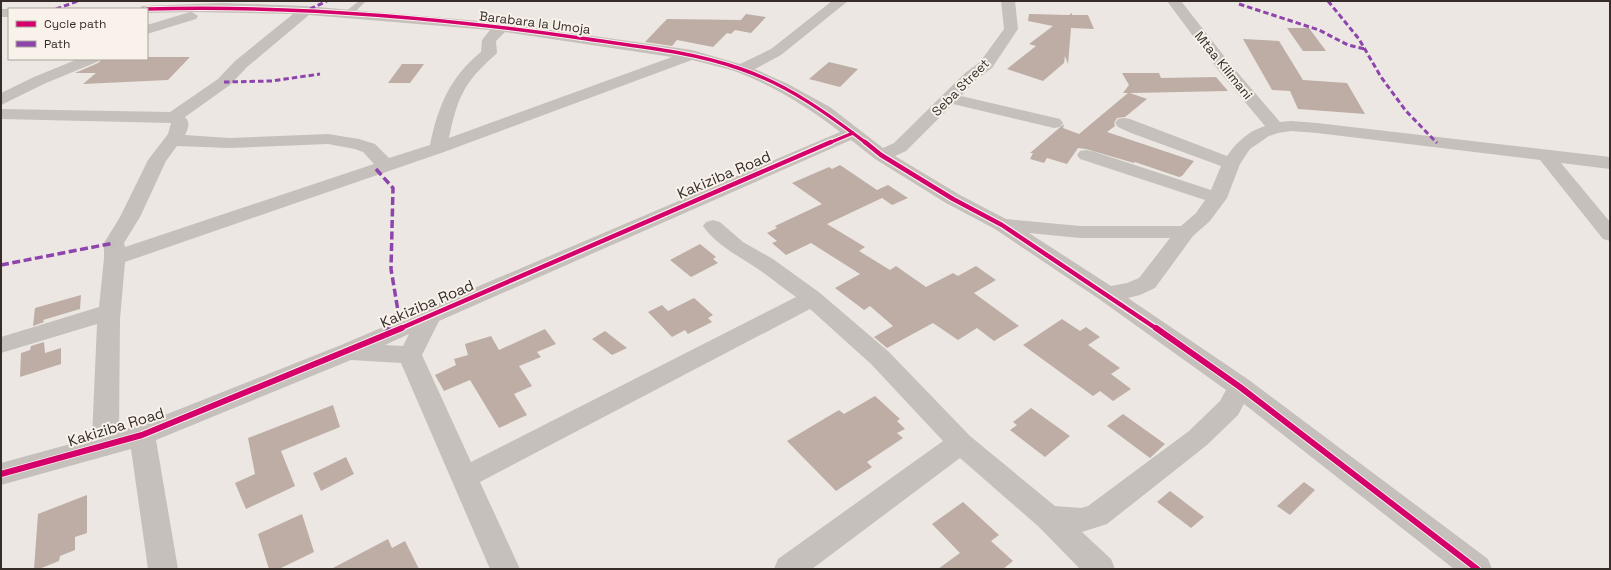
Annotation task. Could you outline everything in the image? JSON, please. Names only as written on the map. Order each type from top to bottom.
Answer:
[{"type":"street","points":[[742,69],[776,52],[841,1]]},
{"type":"street","name":"Seba Street","points":[[881,155],[900,147],[971,76],[986,64],[1011,29],[1008,1]]},
{"type":"street","name":"Mtaa Kilimani","points":[[1174,1],[1225,68],[1276,128]]},
{"type":"street","name":"Barabara la Umoja","points":[[148,9],[223,7],[306,10],[502,27],[692,55],[742,69],[782,87],[824,111],[881,155],[953,199],[1002,225],[1107,294],[1240,387],[1477,569]]},
{"type":"street","points":[[148,30],[188,16],[223,7]]},
{"type":"street","points":[[174,117],[224,82],[241,64],[306,10]]},
{"type":"street","points":[[438,148],[441,129],[453,96],[467,73],[489,53],[489,40],[502,27]]},
{"type":"street","points":[[115,258],[438,148],[692,55]]},
{"type":"street","points":[[1,100],[40,80],[90,60]]},
{"type":"street","points":[[949,98],[1054,123]]},
{"type":"street","points":[[1,114],[174,117],[180,121],[180,127],[173,140],[157,160],[130,216],[114,243],[115,258],[110,312],[105,445]]},
{"type":"street","points":[[1124,123],[1150,136],[1216,157],[1231,164]]},
{"type":"street","points":[[1107,294],[1132,290],[1147,283],[1186,232],[1203,217],[1217,198],[1231,164],[1244,145],[1263,132],[1276,128],[1291,126],[1317,128],[1546,157],[1610,163]]},
{"type":"street","name":"Kakiziba Road","points":[[1,474],[142,435],[349,351],[853,132]]},
{"type":"street","points":[[173,140],[228,143],[328,139],[359,144],[369,148],[386,166]]},
{"type":"street","points":[[1086,155],[1217,198]]},
{"type":"street","points":[[1546,157],[1610,235]]},
{"type":"street","points":[[1002,225],[1080,232],[1186,232]]},
{"type":"street","points":[[713,226],[736,247],[765,264],[812,298],[880,358],[961,443],[1049,518],[1100,569]]},
{"type":"street","points":[[464,478],[812,298]]},
{"type":"street","points":[[1,346],[110,312]]},
{"type":"street","points":[[410,355],[430,316]]},
{"type":"street","points":[[349,351],[410,355]]},
{"type":"street","points":[[410,355],[505,569]]},
{"type":"street","points":[[1049,518],[1081,520],[1097,515],[1198,438],[1228,408],[1240,387]]},
{"type":"street","points":[[142,435],[163,569]]},
{"type":"street","points":[[789,569],[961,443]]},
{"type":"lane","points":[[348,14],[363,1]]},
{"type":"building","points":[[1072,13],[1072,15],[1088,15],[1094,29],[1071,28],[1068,64],[1065,56],[1064,63],[1043,81],[1007,69],[1036,46],[1029,44],[1053,26],[1028,21],[1029,14],[1069,15]]},
{"type":"building","points":[[746,14],[766,17],[751,33],[735,30],[731,34],[727,33],[713,47],[677,40],[672,46],[645,42],[667,19],[741,20]]},
{"type":"building","points":[[1287,28],[1309,28],[1326,51],[1303,51]]},
{"type":"building","points":[[1243,39],[1279,41],[1303,80],[1347,83],[1365,114],[1298,109],[1290,91],[1272,90]]},
{"type":"building","points":[[148,57],[190,57],[168,80],[83,84],[96,73],[75,73],[98,63],[101,60],[148,60]]},
{"type":"building","points":[[829,62],[858,69],[840,87],[809,79]]},
{"type":"building","points":[[402,64],[424,64],[410,83],[388,83]]},
{"type":"building","points":[[1122,73],[1159,73],[1161,78],[1216,77],[1228,91],[1130,93],[1147,99],[1125,117],[1117,118],[1114,123],[1115,126],[1107,132],[1194,161],[1182,176],[1179,177],[1135,162],[1134,163],[1078,148],[1067,164],[1047,158],[1044,163],[1030,159],[1033,153],[1030,153],[1064,124],[1063,128],[1079,134],[1128,93],[1123,93],[1129,85]]},
{"type":"building","points":[[840,165],[877,190],[888,185],[908,198],[892,205],[882,198],[827,224],[865,247],[859,251],[890,270],[896,266],[926,287],[953,273],[958,276],[976,266],[996,280],[974,293],[1019,326],[994,341],[977,328],[958,340],[933,323],[887,348],[874,337],[893,326],[870,306],[864,310],[835,288],[860,274],[811,243],[786,255],[772,243],[777,241],[767,233],[777,228],[775,226],[822,204],[792,183],[829,167],[832,169]]},
{"type":"building","points":[[700,244],[716,257],[713,259],[718,263],[691,277],[670,260]]},
{"type":"building","points":[[81,295],[80,309],[43,320],[44,322],[33,326],[35,308]]},
{"type":"building","points":[[694,298],[713,315],[708,318],[712,322],[688,334],[685,330],[672,337],[648,312],[662,305],[668,311]]},
{"type":"building","points":[[1062,319],[1080,331],[1086,327],[1100,337],[1088,345],[1120,368],[1111,374],[1131,389],[1113,401],[1100,391],[1093,396],[1023,345]]},
{"type":"building","points":[[545,329],[556,344],[537,352],[541,357],[519,366],[532,386],[514,394],[527,415],[499,428],[470,380],[444,391],[435,375],[456,365],[454,359],[468,355],[465,344],[491,336],[499,350]]},
{"type":"building","points":[[605,331],[627,348],[612,355],[592,339]]},
{"type":"building","points":[[44,342],[45,353],[61,348],[61,364],[20,377],[21,353],[30,350],[31,346]]},
{"type":"building","points":[[875,396],[900,419],[897,421],[905,429],[897,433],[903,438],[867,462],[872,467],[836,491],[787,441],[839,410],[844,414]]},
{"type":"building","points":[[333,405],[340,427],[281,451],[295,486],[246,509],[235,483],[255,474],[248,438]]},
{"type":"building","points":[[1031,408],[1070,436],[1045,457],[1010,430],[1017,425],[1013,422]]},
{"type":"building","points":[[1123,414],[1165,444],[1150,458],[1107,426]]},
{"type":"building","points":[[346,457],[354,474],[321,491],[313,473]]},
{"type":"building","points":[[1304,482],[1315,490],[1290,515],[1277,506]]},
{"type":"building","points":[[1170,491],[1204,517],[1191,528],[1157,502]]},
{"type":"building","points":[[87,495],[87,533],[75,537],[75,550],[60,556],[59,561],[39,569],[34,569],[38,514]]},
{"type":"building","points":[[963,502],[999,535],[991,541],[1013,561],[1003,569],[938,569],[960,553],[932,524]]},
{"type":"building","points":[[302,514],[314,552],[279,569],[269,569],[258,534]]},
{"type":"building","points":[[388,539],[392,548],[405,541],[419,569],[331,569]]},
{"type":"marked path","points":[[59,8],[78,1]]},
{"type":"marked path","points":[[310,9],[327,1]]},
{"type":"marked path","points":[[1328,1],[1359,39],[1381,77],[1406,111],[1437,143]]},
{"type":"marked path","points":[[1239,4],[1319,30],[1348,45],[1365,49]]},
{"type":"marked path","points":[[224,82],[272,81],[296,79],[320,74]]},
{"type":"marked path","points":[[376,169],[393,188],[391,269],[398,311],[386,334]]},
{"type":"marked path","points":[[1,265],[114,243]]},
{"type":"cycle path","points":[[148,9],[223,7],[306,10],[502,27],[692,55],[742,69],[782,87],[824,111],[881,155],[953,199],[1002,225],[1107,294],[1240,387],[1477,569]]},
{"type":"cycle path","points":[[1,474],[142,435],[349,351],[853,133]]}]
